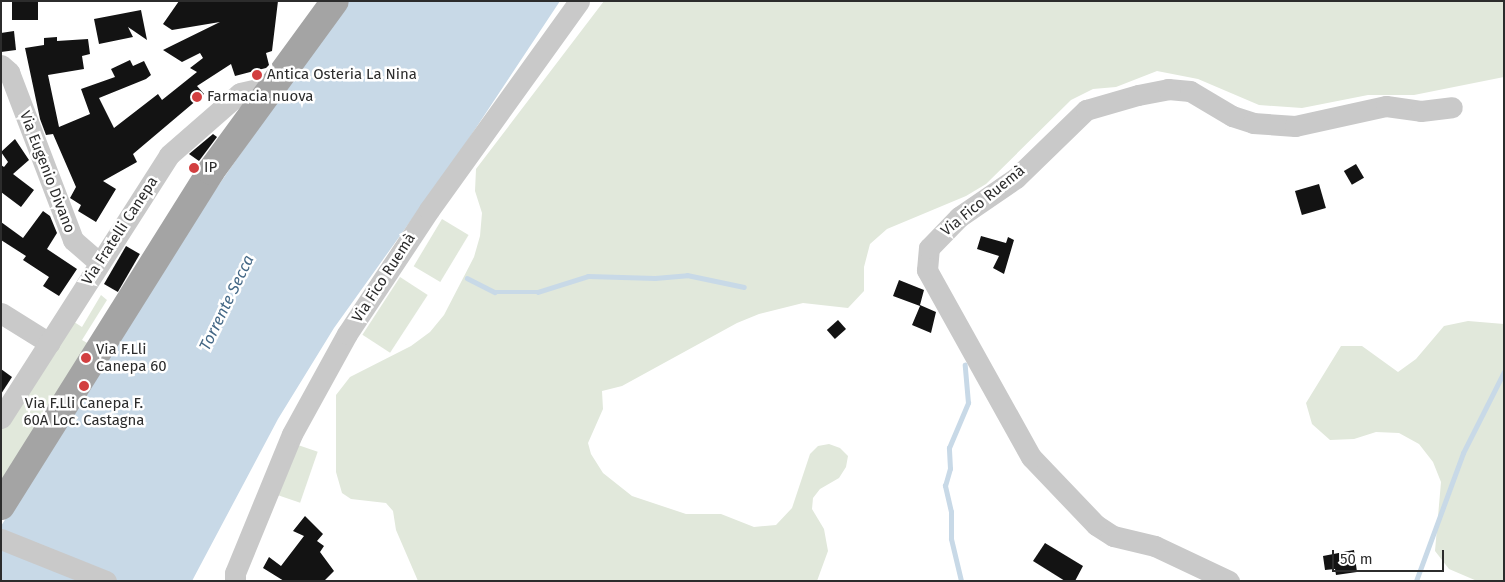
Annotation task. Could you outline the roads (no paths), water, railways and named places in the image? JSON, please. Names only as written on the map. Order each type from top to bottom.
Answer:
[{"type":"main road","points":[[1,506],[236,136],[335,1]]},
{"type":"street","name":"Via Fico Ruemà","points":[[235,581],[235,573],[292,434],[347,334],[429,210],[579,1]]},
{"type":"street","name":"Via Eugenio Divano","points":[[5,68],[73,240],[98,263]]},
{"type":"street","name":"Via Fratelli Canepa","points":[[1,418],[98,263],[169,155],[218,110],[240,93],[275,85]]},
{"type":"street","name":"Via Fico Ruemà","points":[[1230,581],[1154,546],[1113,536],[1096,525],[1031,456],[927,270],[929,248],[959,217],[1016,178],[1086,110],[1138,95],[1168,89],[1190,91],[1232,116],[1253,122],[1295,126],[1386,106],[1421,111],[1452,107]]},
{"type":"street","points":[[218,110],[230,119],[236,136]]},
{"type":"street","points":[[1,313],[49,343]]},
{"type":"street","points":[[1,539],[106,581]]},
{"type":"water","name":"Torrente Secca","points":[[348,1],[560,1],[462,149],[334,328],[278,419],[192,581],[1,581],[1,526],[187,230]]},
{"type":"waterway","points":[[467,278],[495,292],[538,292],[588,276],[655,278],[687,275],[744,287]]},
{"type":"waterway","points":[[961,581],[951,539],[951,512],[945,486],[950,469],[949,448],[968,403],[965,365]]},
{"type":"waterway","points":[[1416,581],[1463,453],[1504,372]]},
{"type":"place","name":"Antica Osteria La Nina","points":[[257,75]]},
{"type":"place","name":"Farmacia nuova","points":[[197,97]]},
{"type":"place","name":"IP","points":[[194,168]]},
{"type":"place","name":"Via F.Lli Canepa 60","points":[[86,358]]},
{"type":"place","name":"Via F.Lli Canepa F. 60A Loc. Castagna","points":[[84,386]]}]
